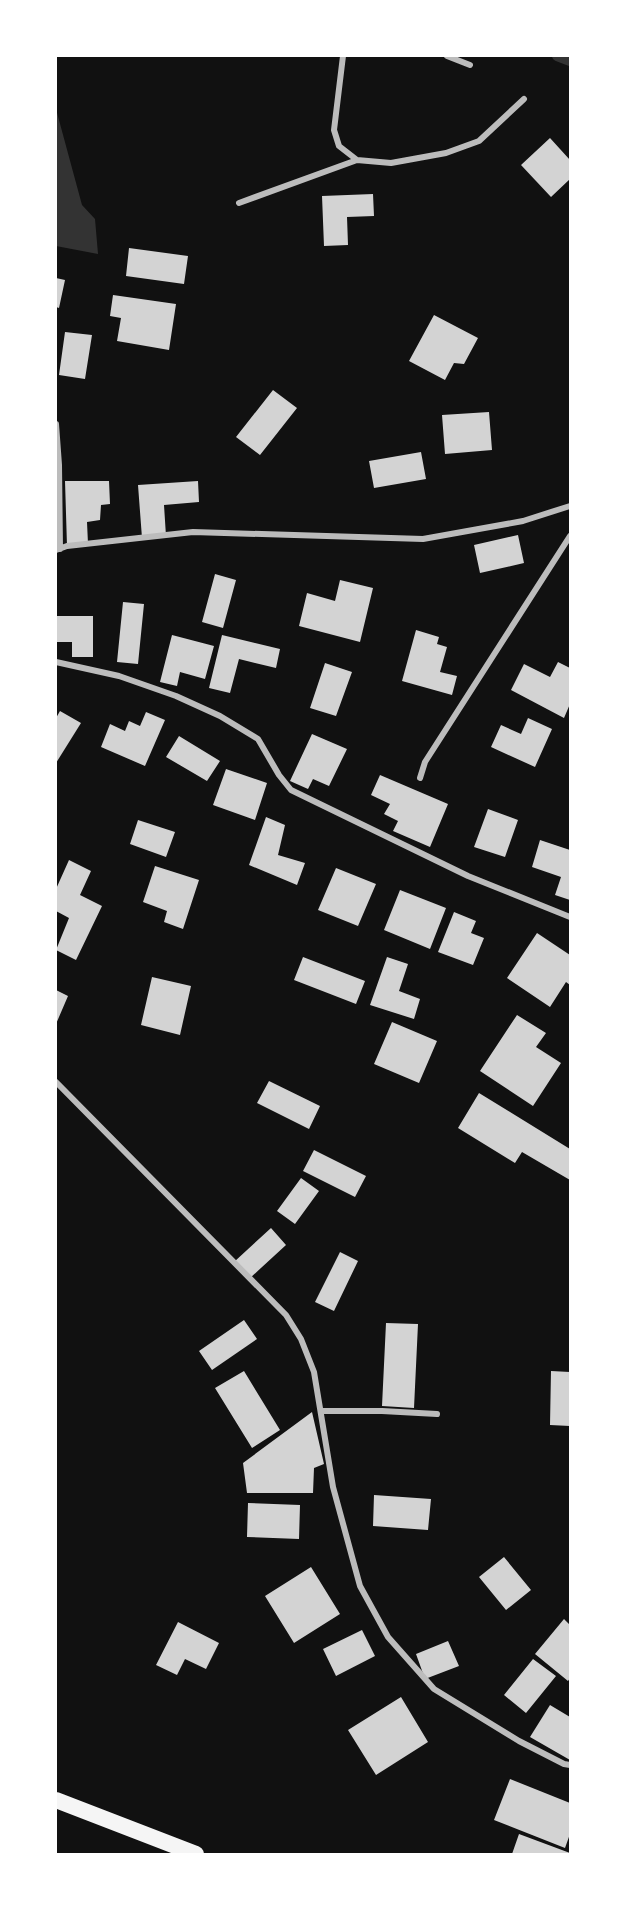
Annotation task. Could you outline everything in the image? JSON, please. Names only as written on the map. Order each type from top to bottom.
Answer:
[{"type":"highway","points":[[56,1800],[196,1854]]},
{"type":"street","points":[[344,56],[334,130],[339,146],[357,160]]},
{"type":"street","points":[[447,56],[470,65]]},
{"type":"street","points":[[239,203],[357,160],[391,163],[457,149],[478,141],[524,99]]},
{"type":"street","points":[[56,424],[59,465],[58,550],[67,546],[193,532],[423,538],[523,521],[570,507]]},
{"type":"street","points":[[420,778],[425,762],[570,536]]},
{"type":"street","points":[[56,663],[118,676],[176,696],[220,716],[258,739],[279,776],[291,790],[468,876],[570,916]]},
{"type":"street","points":[[56,1082],[286,1315],[301,1339],[314,1372],[333,1487],[360,1586],[388,1637],[434,1689],[519,1741],[570,1765]]},
{"type":"street","points":[[321,1412],[382,1411],[436,1414]]},
{"type":"shaded area","points":[[56,109],[82,205],[95,219],[98,254],[56,246]]},
{"type":"building","points":[[550,138],[570,160],[570,179],[551,197],[521,165]]},
{"type":"building","points":[[373,194],[374,216],[347,217],[348,245],[324,246],[322,196]]},
{"type":"building","points":[[129,248],[188,256],[184,284],[126,276]]},
{"type":"building","points":[[56,278],[65,280],[59,308],[56,307]]},
{"type":"building","points":[[113,295],[176,304],[169,350],[117,341],[121,318],[110,316]]},
{"type":"building","points":[[434,315],[478,338],[464,364],[454,363],[445,380],[409,361]]},
{"type":"building","points":[[65,332],[92,335],[85,379],[59,375]]},
{"type":"building","points":[[273,390],[297,408],[260,455],[236,437]]},
{"type":"building","points":[[489,412],[492,450],[445,454],[442,415]]},
{"type":"building","points":[[421,452],[426,479],[374,488],[369,461]]},
{"type":"building","points":[[65,481],[109,481],[110,504],[101,505],[100,520],[87,522],[88,544],[67,546]]},
{"type":"building","points":[[198,481],[199,502],[164,505],[166,536],[142,538],[138,485]]},
{"type":"building","points":[[518,535],[524,563],[480,573],[474,545]]},
{"type":"building","points":[[215,574],[236,580],[223,628],[202,622]]},
{"type":"building","points":[[340,580],[373,588],[360,642],[299,626],[307,593],[335,601]]},
{"type":"building","points":[[123,602],[144,604],[138,664],[117,662]]},
{"type":"building","points":[[56,616],[93,616],[93,657],[72,657],[72,642],[56,642]]},
{"type":"building","points":[[416,630],[439,637],[437,644],[447,647],[440,672],[457,676],[452,695],[402,681]]},
{"type":"building","points":[[172,635],[214,646],[205,679],[180,672],[177,686],[160,682]]},
{"type":"building","points":[[222,635],[280,649],[276,668],[239,659],[230,693],[209,688]]},
{"type":"building","points":[[558,662],[570,668],[570,704],[564,718],[511,690],[524,664],[550,677]]},
{"type":"building","points":[[325,663],[352,672],[336,716],[310,708]]},
{"type":"building","points":[[60,711],[81,723],[56,763],[56,718]]},
{"type":"building","points":[[146,712],[165,720],[145,766],[101,747],[110,724],[125,731],[129,721],[140,726]]},
{"type":"building","points":[[528,718],[552,729],[535,767],[491,747],[501,725],[521,734]]},
{"type":"building","points":[[312,734],[347,749],[329,786],[313,779],[308,789],[290,781]]},
{"type":"building","points":[[179,736],[220,761],[207,781],[166,757]]},
{"type":"building","points":[[226,769],[267,783],[255,820],[213,805]]},
{"type":"building","points":[[380,775],[448,804],[430,847],[393,831],[398,821],[384,814],[390,804],[371,795]]},
{"type":"building","points":[[488,809],[518,820],[505,857],[474,847]]},
{"type":"building","points":[[266,817],[285,825],[278,855],[305,863],[297,885],[249,865]]},
{"type":"building","points":[[138,820],[175,832],[166,857],[130,844]]},
{"type":"building","points":[[540,840],[570,850],[570,900],[555,895],[561,877],[532,867]]},
{"type":"building","points":[[69,860],[91,871],[80,895],[102,906],[76,960],[56,950],[69,918],[56,911],[56,889]]},
{"type":"building","points":[[155,866],[199,880],[183,929],[164,922],[167,911],[143,902]]},
{"type":"building","points":[[336,868],[376,884],[358,926],[318,910]]},
{"type":"building","points":[[400,890],[446,908],[430,949],[384,930]]},
{"type":"building","points":[[454,912],[476,921],[471,933],[484,938],[473,965],[438,952]]},
{"type":"building","points":[[537,933],[570,955],[570,985],[566,982],[550,1007],[507,978]]},
{"type":"building","points":[[303,957],[365,981],[356,1004],[294,980]]},
{"type":"building","points":[[387,957],[408,964],[399,991],[420,999],[414,1019],[370,1005]]},
{"type":"building","points":[[152,977],[191,986],[180,1035],[141,1025]]},
{"type":"building","points":[[56,990],[68,996],[56,1024]]},
{"type":"building","points":[[517,1015],[546,1033],[536,1047],[561,1063],[533,1106],[480,1071]]},
{"type":"building","points":[[392,1022],[437,1041],[419,1083],[374,1064]]},
{"type":"building","points":[[269,1081],[320,1106],[309,1129],[257,1103]]},
{"type":"building","points":[[479,1093],[570,1149],[570,1180],[522,1152],[515,1163],[458,1128]]},
{"type":"building","points":[[314,1150],[366,1176],[355,1197],[303,1171]]},
{"type":"building","points":[[301,1178],[319,1191],[295,1224],[277,1211]]},
{"type":"building","points":[[271,1228],[286,1245],[249,1279],[234,1262]]},
{"type":"building","points":[[340,1252],[358,1261],[334,1311],[315,1302]]},
{"type":"building","points":[[244,1320],[257,1339],[212,1370],[199,1351]]},
{"type":"building","points":[[386,1323],[418,1324],[414,1408],[382,1406]]},
{"type":"building","points":[[244,1371],[280,1430],[252,1448],[215,1388]]},
{"type":"building","points":[[551,1371],[570,1372],[570,1426],[550,1425]]},
{"type":"building","points":[[312,1412],[324,1464],[314,1468],[313,1493],[247,1493],[243,1463]]},
{"type":"building","points":[[374,1495],[431,1499],[428,1530],[373,1526]]},
{"type":"building","points":[[248,1503],[300,1505],[299,1539],[247,1537]]},
{"type":"building","points":[[504,1557],[531,1590],[506,1610],[479,1577]]},
{"type":"building","points":[[311,1567],[340,1614],[294,1643],[265,1596]]},
{"type":"building","points":[[564,1619],[570,1625],[570,1678],[568,1681],[535,1654]]},
{"type":"building","points":[[178,1622],[219,1643],[206,1669],[185,1659],[177,1675],[156,1665]]},
{"type":"building","points":[[362,1630],[375,1656],[336,1676],[323,1649]]},
{"type":"building","points":[[448,1641],[459,1666],[425,1679],[416,1654]]},
{"type":"building","points":[[533,1659],[556,1676],[526,1713],[504,1695]]},
{"type":"building","points":[[401,1697],[428,1742],[376,1775],[348,1730]]},
{"type":"building","points":[[550,1705],[570,1717],[570,1760],[530,1737]]},
{"type":"building","points":[[510,1779],[570,1803],[570,1834],[565,1848],[494,1820]]},
{"type":"building","points":[[519,1834],[570,1853],[570,1854],[512,1854]]},
{"type":"waterway","points":[[557,56],[570,61]]}]
